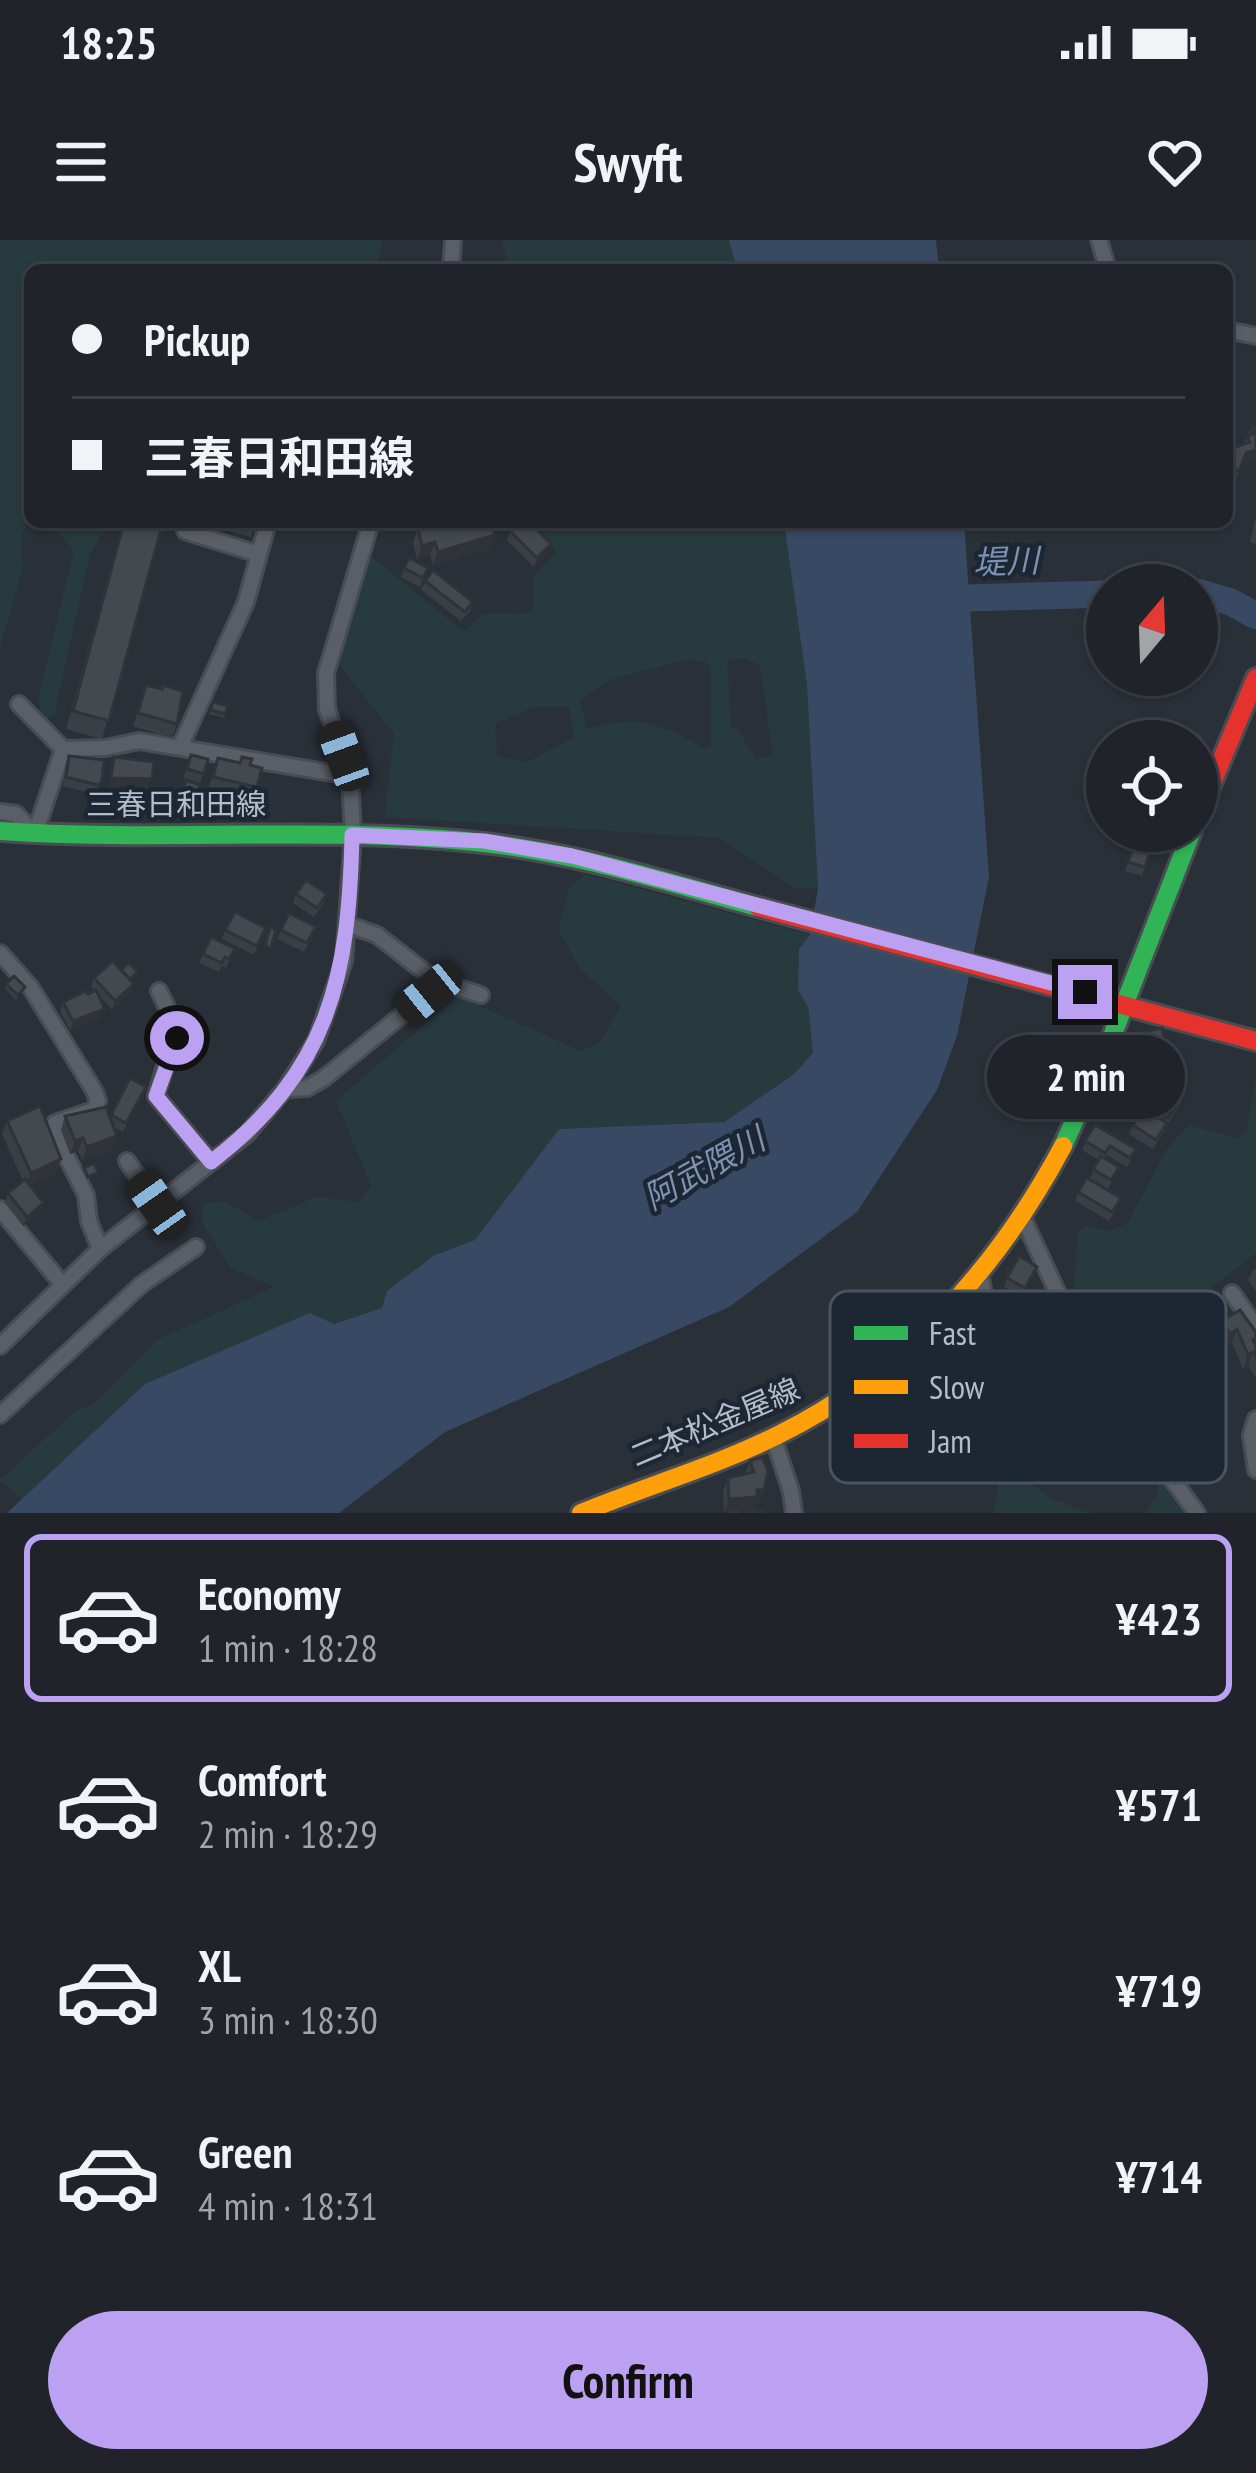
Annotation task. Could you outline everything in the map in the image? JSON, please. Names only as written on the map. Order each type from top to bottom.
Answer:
[{"type":"main road","points":[[1218,768],[1256,678]]},
{"type":"main road","name":"三春日和田線","points":[[0,831],[352,835],[484,841],[541,850],[1256,1041]]},
{"type":"main road","name":"二本松金屋線","points":[[962,1291],[1022,1216],[1069,1134],[1184,852]]},
{"type":"main road","name":"二本松金屋線","points":[[581,1513],[627,1504],[773,1437],[830,1404]]},
{"type":"street","points":[[180,747],[246,602],[266,528]]},
{"type":"street","points":[[0,1346],[100,1249],[247,1134],[285,1089],[316,1041],[339,979],[349,925],[352,835],[350,776],[327,709],[326,673],[369,528]]},
{"type":"street","points":[[185,531],[258,554]]},
{"type":"street","points":[[19,704],[63,748],[139,742],[350,776]]},
{"type":"street","points":[[0,812],[16,814],[34,834],[63,748]]},
{"type":"street","points":[[349,925],[377,935],[435,980],[481,995]]},
{"type":"street","points":[[0,953],[31,988],[95,1092],[94,1110],[52,1128],[86,1195],[89,1221],[100,1249]]},
{"type":"street","points":[[285,1089],[307,1088],[323,1079],[429,993],[435,980]]},
{"type":"street","points":[[159,992],[178,1028],[156,1096],[211,1162]]},
{"type":"street","points":[[127,1161],[157,1204]]},
{"type":"street","points":[[0,1209],[62,1284]]},
{"type":"street","points":[[1022,1216],[1057,1291]]},
{"type":"street","points":[[0,1414],[142,1284],[196,1247]]},
{"type":"street","points":[[980,1274],[983,1291]]},
{"type":"street","points":[[1232,1293],[1255,1323]]},
{"type":"street","points":[[1256,1419],[1256,1470]]},
{"type":"street","points":[[773,1437],[794,1513]]},
{"type":"street","points":[[1174,1483],[1197,1513]]},
{"type":"green space","points":[[0,240],[383,240],[377,264],[24,264],[23,567],[0,648]]},
{"type":"green space","points":[[501,240],[729,240],[735,264],[509,264]]},
{"type":"green space","points":[[41,528],[106,528],[90,554],[54,716],[43,719],[38,698],[74,551],[59,532]]},
{"type":"green space","points":[[538,528],[785,528],[807,686],[818,888],[796,889],[719,838],[385,817],[394,734],[338,663],[371,556],[464,632],[482,614],[532,613],[534,575],[557,553]],"holes":[[[744,658],[760,665],[773,756],[755,759],[731,725],[727,660]],[[690,659],[710,664],[711,747],[647,723],[587,729],[580,700],[612,679]],[[534,707],[569,707],[575,737],[527,762],[497,756],[495,724]]]},
{"type":"green space","points":[[585,874],[810,935],[799,949],[798,990],[808,1007],[813,1054],[793,1075],[724,1122],[559,1129],[475,1240],[435,1255],[382,1308],[333,1324],[310,1314],[145,1384],[22,1499],[0,1480],[74,1412],[94,1404],[157,1340],[274,1287],[231,1268],[203,1224],[203,1204],[224,1201],[259,1221],[316,1197],[358,1202],[371,1186],[336,1101],[457,996],[581,1051],[600,1042],[621,1006],[580,969],[558,929],[569,889]]},
{"type":"green space","points":[[1256,1076],[1256,1253],[1207,1291],[1074,1291],[1077,1233],[1085,1225],[1108,1231],[1127,1224],[1167,1149],[1189,1125],[1237,1138],[1246,1132]]},
{"type":"green space","points":[[998,1483],[1030,1483],[1052,1499],[1091,1513],[994,1513]]},
{"type":"green space","points":[[1186,1483],[1204,1513],[1145,1513],[1157,1496],[1158,1485]]},
{"type":"water","points":[[729,240],[936,240],[938,264],[735,264]]},
{"type":"water","name":"阿武隈川","points":[[785,528],[964,528],[989,877],[957,1036],[937,1090],[857,1212],[729,1307],[445,1432],[339,1513],[7,1513],[145,1384],[310,1313],[334,1324],[382,1308],[387,1291],[435,1255],[475,1240],[559,1129],[724,1122],[793,1075],[813,1053],[808,1007],[798,990],[799,949],[810,935],[818,888],[807,686]]},
{"type":"building","points":[[1256,425],[1256,450],[1246,453],[1239,471],[1233,468],[1233,448],[1250,442],[1251,427]]},
{"type":"building","points":[[122,528],[161,528],[109,721],[73,711]]},
{"type":"building","points":[[418,528],[493,528],[495,535],[438,552],[435,542],[422,546]]},
{"type":"building","points":[[535,528],[551,544],[537,558],[510,531]]},
{"type":"building","points":[[409,558],[428,568],[423,578],[404,568]]},
{"type":"building","points":[[433,570],[473,602],[465,612],[425,581]]},
{"type":"building","points":[[146,685],[183,691],[177,724],[138,713]]},
{"type":"building","points":[[213,702],[228,706],[225,714],[210,710]]},
{"type":"building","points":[[191,755],[208,759],[204,774],[187,769]]},
{"type":"building","points":[[69,756],[104,760],[102,781],[98,785],[66,777]]},
{"type":"building","points":[[114,757],[154,762],[152,779],[111,778]]},
{"type":"building","points":[[242,757],[262,768],[257,787],[213,777],[218,758],[240,763]]},
{"type":"building","points":[[186,780],[200,785],[192,810],[178,805]]},
{"type":"building","points":[[1132,852],[1150,852],[1145,867],[1128,862]]},
{"type":"building","points":[[306,880],[327,894],[317,908],[296,894]]},
{"type":"building","points":[[235,912],[266,928],[257,946],[225,930]]},
{"type":"building","points":[[289,913],[316,927],[307,943],[281,930]]},
{"type":"building","points":[[270,927],[276,930],[271,948],[265,946]]},
{"type":"building","points":[[211,937],[235,949],[229,959],[225,957],[222,963],[203,954]]},
{"type":"building","points":[[113,961],[134,984],[115,1001],[94,978]]},
{"type":"building","points":[[129,963],[138,972],[130,979],[121,970]]},
{"type":"building","points":[[14,976],[25,987],[18,995],[6,984]]},
{"type":"building","points":[[96,990],[105,1009],[73,1021],[63,1002]]},
{"type":"building","points":[[1162,1028],[1164,1041],[1145,1045],[1143,1032]]},
{"type":"building","points":[[1138,1071],[1155,1080],[1147,1096],[1130,1087]]},
{"type":"building","points":[[130,1078],[146,1087],[126,1123],[111,1115]]},
{"type":"building","points":[[1169,1084],[1184,1094],[1168,1118],[1153,1108]]},
{"type":"building","points":[[40,1106],[61,1159],[31,1173],[7,1121]]},
{"type":"building","points":[[106,1107],[117,1136],[87,1147],[83,1138],[75,1141],[65,1116]]},
{"type":"building","points":[[1143,1108],[1167,1123],[1156,1140],[1133,1125]]},
{"type":"building","points":[[1095,1125],[1136,1149],[1130,1158],[1110,1146],[1105,1153],[1085,1141]]},
{"type":"building","points":[[1101,1156],[1119,1167],[1111,1180],[1093,1169]]},
{"type":"building","points":[[94,1163],[98,1172],[88,1177],[84,1168]]},
{"type":"building","points":[[1087,1178],[1121,1198],[1112,1212],[1078,1192]]},
{"type":"building","points":[[25,1179],[44,1203],[27,1217],[8,1193]]},
{"type":"building","points":[[1019,1256],[1037,1267],[1025,1288],[1007,1278]]},
{"type":"building","points":[[1240,1310],[1256,1332],[1256,1357],[1253,1352],[1248,1355],[1237,1329],[1230,1334],[1226,1319]]},
{"type":"building","points":[[762,1457],[768,1471],[764,1490],[757,1490],[757,1497],[729,1499],[728,1478],[754,1472],[750,1461]]},
{"type":"waterway","name":"堤川","points":[[934,599],[1086,595]]},
{"type":"waterway","name":"堤川","points":[[1218,598],[1256,616]]},
{"type":"traffic: fast","points":[[0,831],[356,835],[474,842],[582,860],[758,907]]},
{"type":"traffic: fast","points":[[1063,1146],[1109,1044],[1184,852]]},
{"type":"traffic: slow","points":[[963,1291],[1009,1234],[1063,1146]]},
{"type":"traffic: slow","points":[[581,1513],[754,1446],[830,1406]]},
{"type":"traffic: jam","points":[[1218,768],[1256,678]]},
{"type":"traffic: jam","points":[[758,907],[1256,1041]]},
{"type":"route","points":[[177,1038],[156,1096],[211,1162],[264,1117],[316,1041],[344,962],[352,835],[484,841],[572,856],[1085,992]]}]
